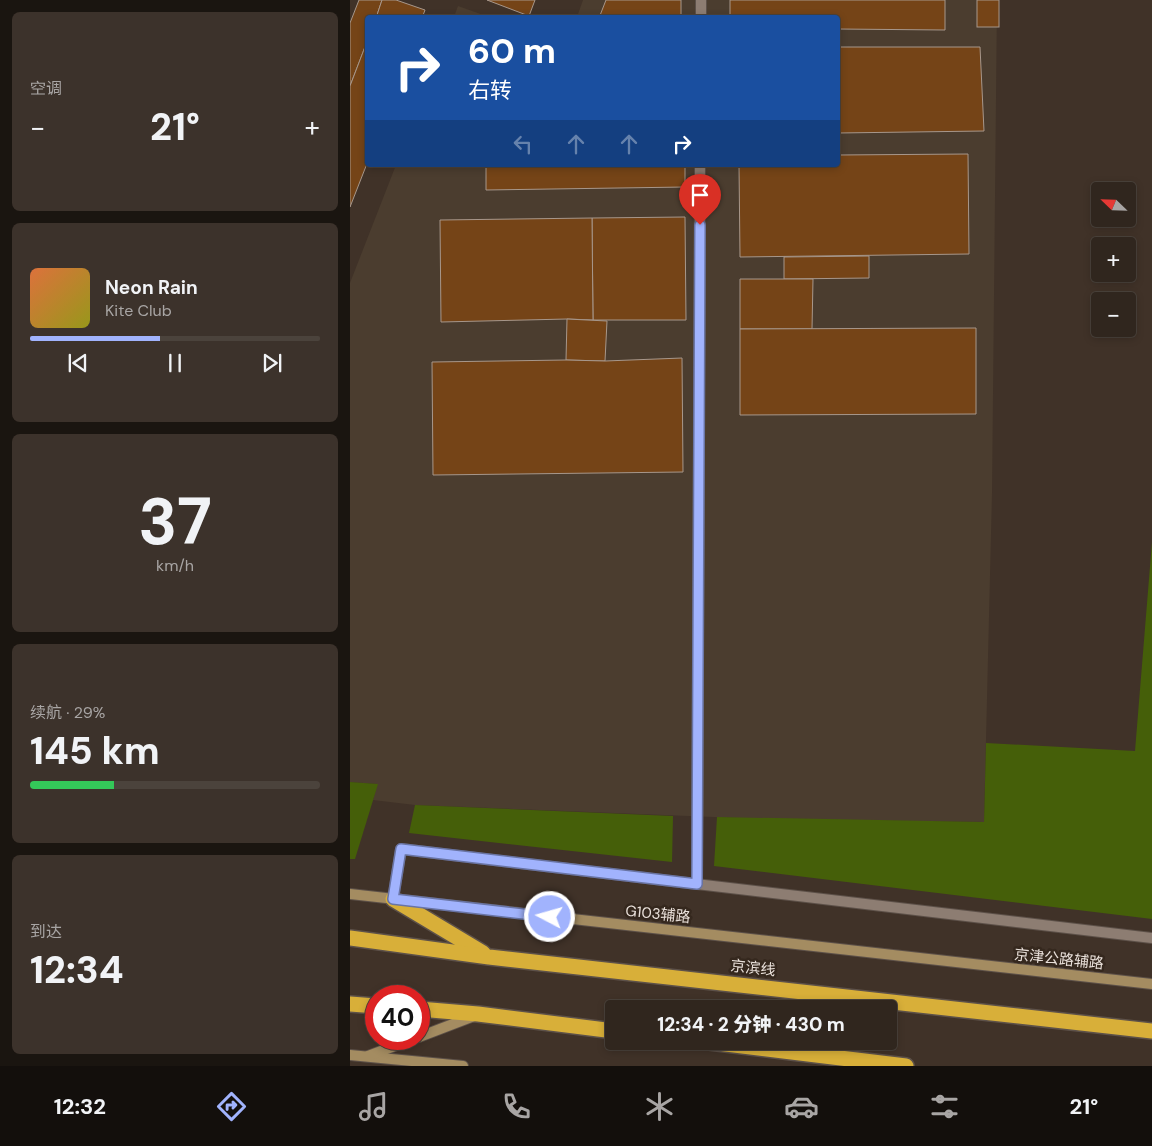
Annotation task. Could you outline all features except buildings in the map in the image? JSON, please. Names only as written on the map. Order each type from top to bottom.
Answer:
[{"type":"highway","points":[[393,899],[489,957]]},
{"type":"highway","name":"京滨线","points":[[350,938],[489,957],[1152,1031]]},
{"type":"highway","points":[[350,1004],[365,1005]]},
{"type":"highway","points":[[430,1010],[605,1030]]},
{"type":"highway","points":[[775,1050],[906,1066]]},
{"type":"street","points":[[701,0],[701,15]]},
{"type":"street","points":[[697,884],[700,167]]},
{"type":"street","points":[[393,899],[401,849],[1152,938]]},
{"type":"street","name":"G103辅路","points":[[350,894],[962,963]]},
{"type":"street","name":"京津公路辅路","points":[[962,963],[1152,984]]},
{"type":"street","points":[[430,1032],[478,1014]]},
{"type":"street","points":[[365,1057],[384,1050]]},
{"type":"street","points":[[350,1055],[462,1066]]},
{"type":"shaded area","points":[[583,0],[997,0],[992,493],[984,822],[765,819],[415,805],[373,800],[377,784],[350,782],[350,283],[395,167],[840,167],[840,15],[578,15]]},
{"type":"shaded area","points":[[458,6],[483,15],[455,15]]},
{"type":"green space","points":[[1152,542],[1152,919],[714,866],[717,817],[984,822],[986,743],[1135,751]]},
{"type":"green space","points":[[350,782],[378,784],[355,859],[350,859]]},
{"type":"green space","points":[[415,805],[673,816],[672,862],[409,833]]},
{"type":"route","points":[[550,917],[393,899],[401,849],[697,884],[700,225]]}]
